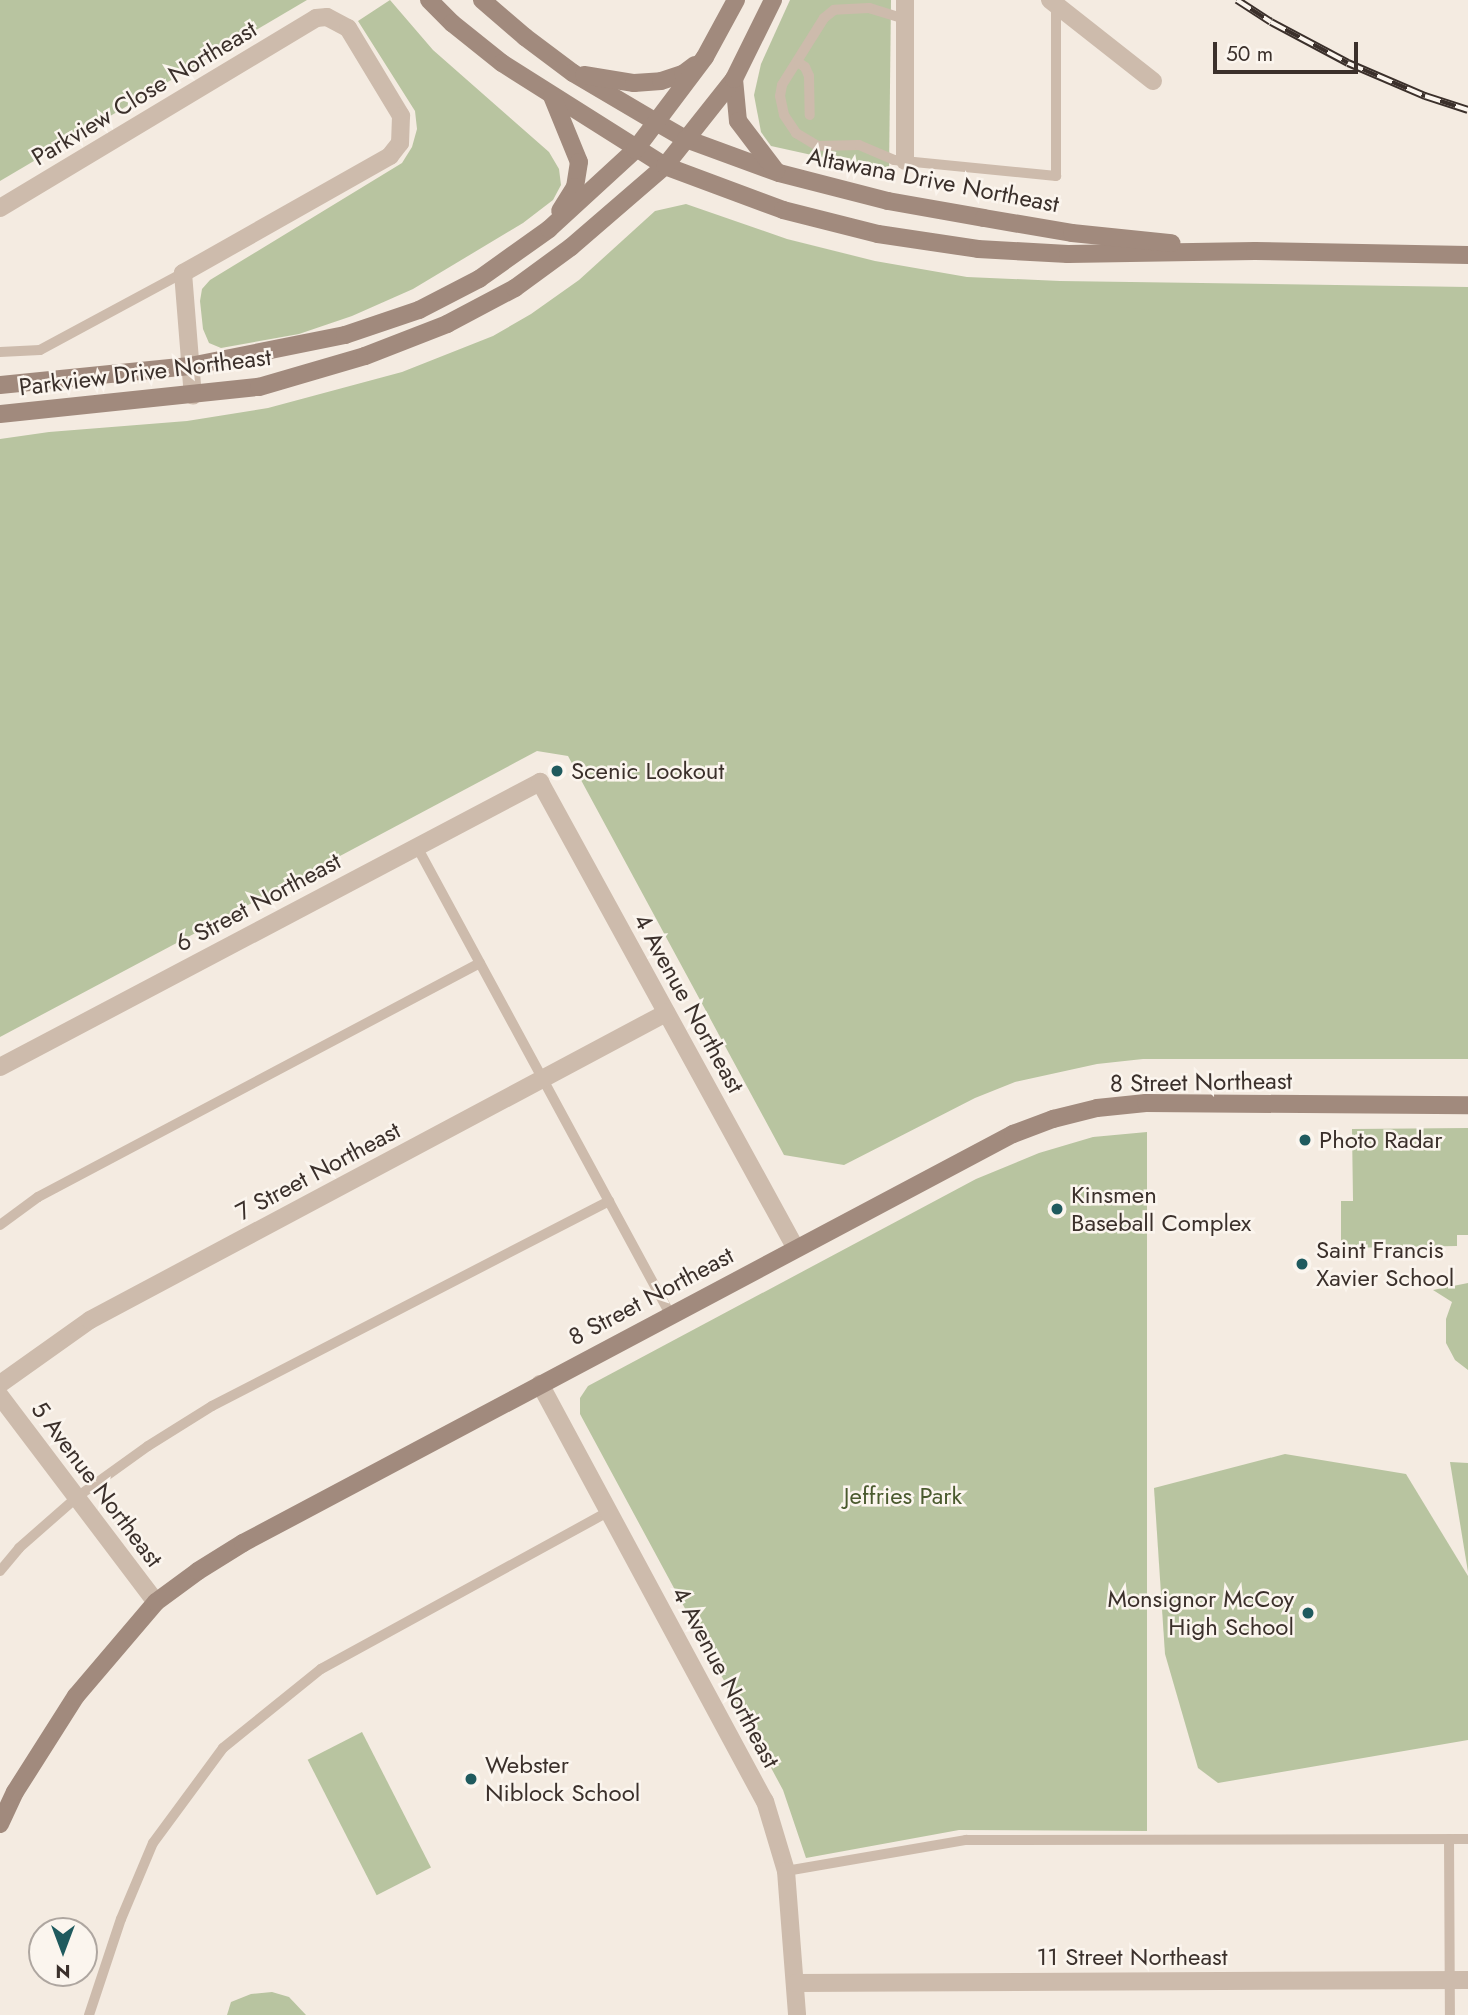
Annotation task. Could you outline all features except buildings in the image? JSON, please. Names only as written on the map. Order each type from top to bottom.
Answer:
[{"type":"main road","name":"Altawana Drive Northeast","points":[[429,0],[452,23],[492,55],[635,150],[665,166],[783,210],[878,234],[940,243],[1068,254],[1255,251],[1468,255]]},
{"type":"main road","name":"Altawana Drive Northeast","points":[[482,0],[573,73],[656,122],[687,139],[779,173],[888,201],[1072,233],[1255,251]]},
{"type":"main road","name":"Parkview Drive Northeast","points":[[0,385],[190,366],[345,335],[419,310],[479,279],[549,229],[635,150],[705,57],[736,0]]},
{"type":"main road","name":"Parkview Drive Northeast","points":[[0,414],[193,396],[259,387],[365,356],[447,324],[526,279],[571,247],[665,166],[734,79],[773,0]]},
{"type":"main road","points":[[573,73],[634,83],[661,81],[683,74],[705,57]]},
{"type":"main road","points":[[734,79],[738,121],[779,173]]},
{"type":"main road","points":[[549,229],[575,187],[579,162],[552,96]]},
{"type":"main road","name":"8 Street Northeast","points":[[0,1824],[15,1792],[76,1696],[156,1602],[243,1543],[794,1247],[1013,1134],[1053,1119],[1097,1108],[1146,1103],[1468,1105]]},
{"type":"street","points":[[905,0],[905,161]]},
{"type":"street","points":[[1053,3],[1153,81]]},
{"type":"street","name":"Parkview Close Northeast","points":[[0,208],[316,18],[338,20],[348,28],[401,116],[400,143],[390,156],[183,273]]},
{"type":"street","points":[[183,273],[193,396]]},
{"type":"street","name":"6 Street Northeast","points":[[0,1067],[416,845],[540,782]]},
{"type":"street","name":"4 Avenue Northeast","points":[[540,782],[794,1247]]},
{"type":"street","name":"7 Street Northeast","points":[[0,1384],[90,1320],[667,1013]]},
{"type":"street","name":"4 Avenue Northeast","points":[[540,1384],[765,1801],[786,1871],[797,2015]]},
{"type":"street","name":"5 Avenue Northeast","points":[[0,1396],[156,1602]]},
{"type":"street","name":"11 Street Northeast","points":[[796,1983],[1459,1980]]},
{"type":"lane","points":[[869,8],[879,0]]},
{"type":"lane","points":[[905,19],[869,8],[834,10],[824,18],[799,63],[787,75],[780,96],[784,115],[796,133],[818,146],[859,145],[894,160],[1056,176],[1053,3]]},
{"type":"lane","points":[[799,63],[805,67],[809,76],[810,115]]},
{"type":"lane","points":[[0,352],[40,350],[183,273]]},
{"type":"lane","points":[[416,845],[670,1314]]},
{"type":"lane","points":[[0,1225],[38,1197],[480,963]]},
{"type":"lane","points":[[0,1571],[19,1548],[77,1497],[148,1446],[212,1406],[609,1201]]},
{"type":"lane","points":[[89,2015],[121,1919],[153,1843],[223,1748],[321,1669],[609,1511]]},
{"type":"lane","points":[[1449,1839],[1459,1980],[1450,2015]]},
{"type":"lane","points":[[786,1871],[966,1840],[1468,1839]]},
{"type":"green space","points":[[0,0],[307,0],[0,181]]},
{"type":"green space","points":[[390,0],[433,50],[549,152],[559,169],[561,185],[553,200],[523,223],[413,289],[352,316],[299,334],[221,348],[209,343],[203,329],[200,301],[202,289],[210,280],[402,163],[412,147],[417,129],[415,111],[358,21]]},
{"type":"green space","points":[[790,0],[891,0],[889,172],[771,146],[761,132],[754,95],[761,64]]},
{"type":"green space","points":[[686,204],[787,239],[875,261],[967,277],[1060,281],[1468,287],[1468,1059],[1143,1059],[1097,1064],[1015,1082],[975,1098],[844,1165],[784,1155],[568,756],[537,751],[0,1037],[0,439],[49,432],[187,421],[268,408],[402,372],[493,336],[531,314],[579,280],[655,211]]},
{"type":"green space","points":[[1468,1128],[1468,1235],[1457,1235],[1457,1246],[1341,1248],[1341,1201],[1353,1201],[1352,1129]]},
{"type":"green space","name":"Jeffries Park","points":[[1147,1132],[1147,1831],[959,1830],[806,1858],[783,1790],[580,1414],[580,1398],[588,1386],[976,1179],[1039,1153],[1093,1137]]},
{"type":"green space","points":[[1468,1283],[1468,1370],[1455,1360],[1446,1343],[1446,1319],[1452,1302],[1433,1290]]},
{"type":"green space","points":[[1285,1454],[1406,1474],[1468,1576],[1468,1740],[1218,1783],[1198,1768],[1165,1654],[1154,1488]]},
{"type":"green space","points":[[1450,1462],[1468,1463],[1468,1572]]},
{"type":"green space","points":[[362,1732],[431,1867],[377,1895],[308,1760]]},
{"type":"green space","points":[[272,1992],[289,1997],[306,2015],[227,2015],[231,2002],[251,1994]]},
{"type":"railway","points":[[1237,0],[1271,22],[1348,63],[1425,96],[1468,110]]},
{"type":"place","name":"Scenic Lookout","points":[[557,771]]},
{"type":"place","name":"Photo Radar","points":[[1305,1140]]},
{"type":"place","name":"Kinsmen Baseball Complex","points":[[1057,1209]]},
{"type":"place","name":"Saint Francis Xavier School","points":[[1302,1264]]},
{"type":"place","name":"Monsignor McCoy High School","points":[[1308,1613]]},
{"type":"place","name":"Webster Niblock School","points":[[471,1779]]}]
